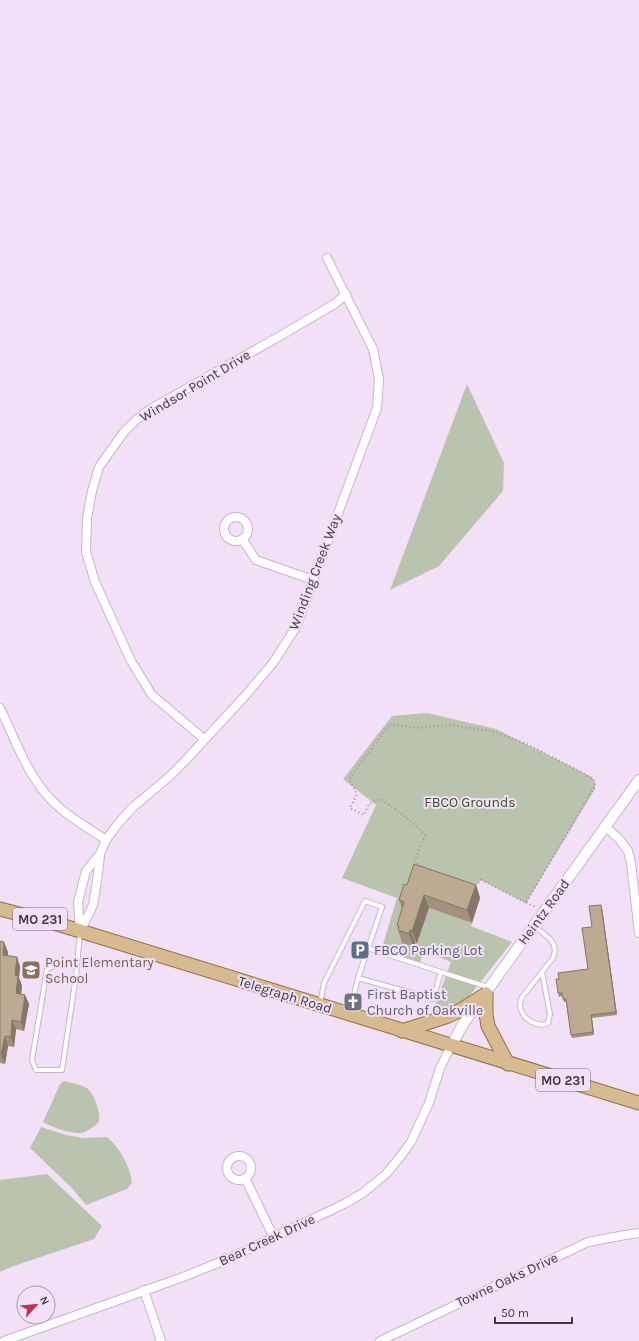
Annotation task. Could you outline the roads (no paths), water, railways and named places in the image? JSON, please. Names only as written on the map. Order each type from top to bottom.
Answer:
[{"type":"main road","name":"Telegraph Road","points":[[0,909],[80,931],[508,1064],[639,1103]]},
{"type":"main road","points":[[402,1031],[459,1011],[488,991]]},
{"type":"main road","points":[[488,991],[486,1014],[488,1026],[508,1064]]},
{"type":"street","name":"Winding Creek Way","points":[[80,931],[78,902],[86,872],[100,854],[106,840],[132,808],[170,776],[245,696],[273,663],[296,627],[377,408],[379,379],[373,349],[327,258]]},
{"type":"street","name":"Windsor Point Drive","points":[[204,739],[152,695],[131,661],[94,582],[86,552],[87,518],[92,491],[99,467],[124,432],[149,410],[287,332],[336,303],[346,294]]},
{"type":"street","points":[[242,539],[256,560],[313,580]]},
{"type":"street","points":[[0,708],[29,770],[44,792],[61,810],[106,840]]},
{"type":"street","name":"Heintz Road","points":[[451,1046],[464,1024],[533,926],[639,780]]},
{"type":"street","points":[[605,826],[619,839],[628,851],[631,863],[639,933]]},
{"type":"street","name":"Winding Creek Way","points":[[80,931],[93,905],[100,854]]},
{"type":"street","name":"Bear Creek Drive","points":[[4,1341],[183,1277],[230,1258],[344,1204],[363,1193],[386,1174],[411,1142],[421,1124],[440,1068],[451,1046]]},
{"type":"street","points":[[245,1178],[274,1238]]},
{"type":"street","name":"Towne Oaks Drive","points":[[380,1341],[588,1242],[625,1234],[639,1233]]},
{"type":"street","points":[[144,1290],[161,1341]]},
{"type":"lane","points":[[320,1005],[324,983],[365,901],[382,907],[358,978],[349,1014]]},
{"type":"lane","points":[[533,926],[551,940],[555,946],[556,952],[553,958],[522,997],[520,1002],[521,1012],[532,1022],[542,1025],[548,1022],[550,1014],[542,972]]},
{"type":"lane","points":[[77,963],[64,962],[47,969],[32,1060],[36,1070],[62,1070],[77,963],[80,931]]},
{"type":"lane","points":[[368,948],[441,972],[488,991]]},
{"type":"lane","points":[[358,978],[433,998],[441,972]]},
{"type":"place","name":"FBCO Parking Lot","points":[[360,950]]},
{"type":"place","name":"Point Elementary School","points":[[31,970]]},
{"type":"place","name":"First Baptist Church of Oakville","points":[[353,1002]]},
{"type":"park label","name":"FBCO Grounds","points":[[470,802]]}]
